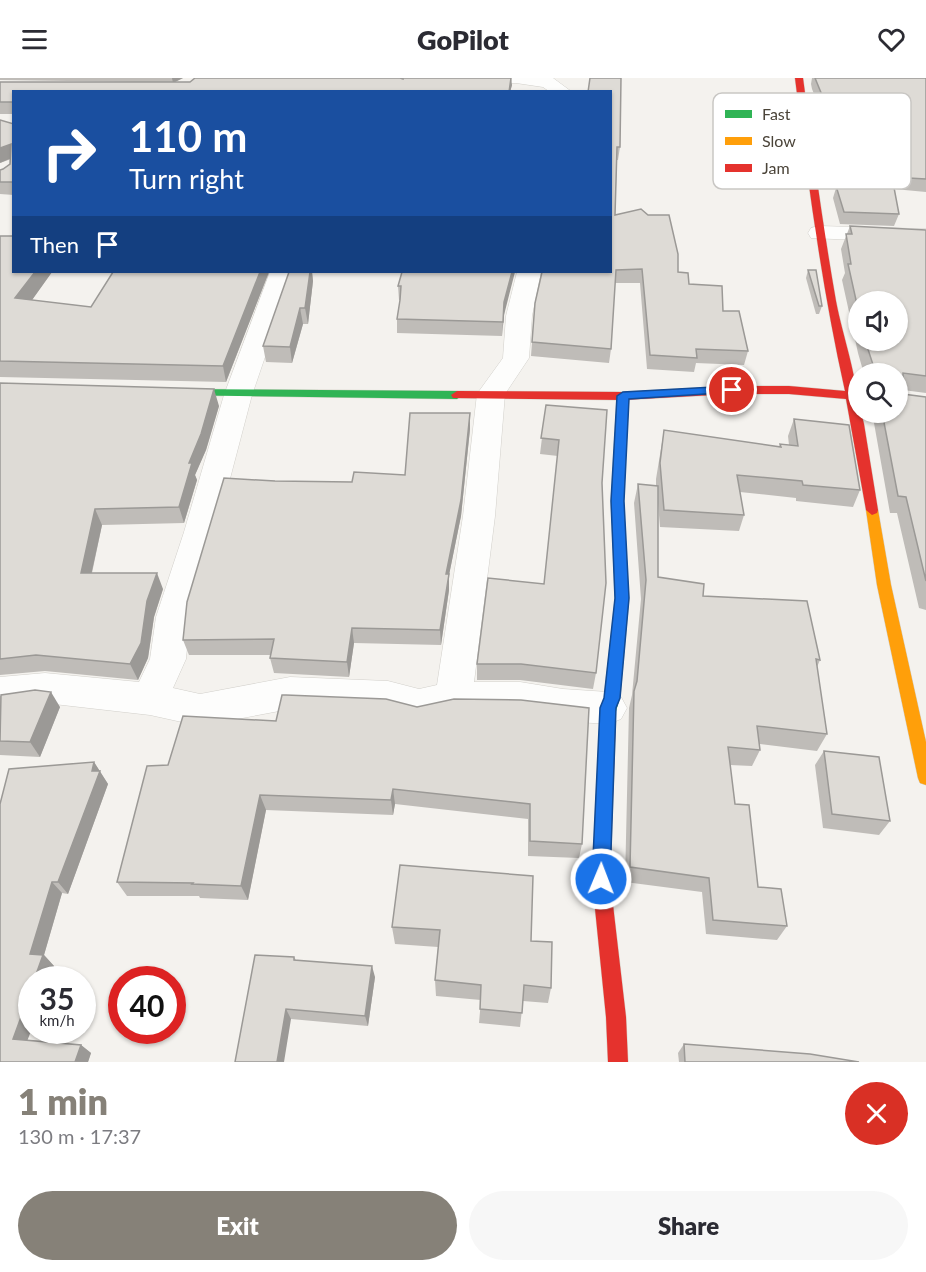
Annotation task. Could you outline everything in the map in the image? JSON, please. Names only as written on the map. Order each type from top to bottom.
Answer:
[{"type":"street","points":[[386,78],[516,78],[548,82],[560,90]]},
{"type":"street","points":[[799,78],[801,93]]},
{"type":"street","points":[[813,189],[835,324],[848,371]]},
{"type":"street","points":[[819,233],[926,236]]},
{"type":"street","points":[[150,699],[168,659],[173,617],[200,532],[238,395],[282,273]]},
{"type":"street","points":[[454,697],[479,516],[491,394],[516,358],[519,316],[529,273]]},
{"type":"street","points":[[161,393],[623,396],[732,390],[789,390],[848,395]]},
{"type":"street","points":[[618,1062],[616,1017],[601,879],[608,708],[612,698],[622,598],[617,501],[623,396]]},
{"type":"street","points":[[859,423],[884,585],[926,778]]},
{"type":"street","points":[[0,693],[45,688],[150,699],[200,710],[291,693],[388,697],[419,705],[454,697],[520,698],[563,705],[608,708]]},
{"type":"building","points":[[195,78],[511,78],[509,90],[12,90],[12,102],[0,102],[0,82],[190,82]]},
{"type":"building","points":[[590,78],[621,78],[620,147],[617,147],[615,215],[641,209],[648,215],[669,215],[678,254],[678,272],[688,273],[689,284],[722,286],[723,311],[739,311],[748,351],[696,349],[697,358],[650,355],[642,269],[616,270],[611,349],[532,342],[535,303],[542,273],[612,273],[612,90],[588,90]]},
{"type":"building","points":[[815,78],[926,78],[926,179],[911,178],[911,93],[821,93]]},
{"type":"building","points":[[0,120],[12,123],[12,182],[0,182],[0,170],[10,164],[11,144],[0,148]]},
{"type":"building","points":[[837,189],[894,189],[899,214],[844,212]]},
{"type":"building","points":[[850,226],[926,230],[926,376],[908,374],[908,363],[872,363],[869,351],[908,351],[908,291],[854,291],[848,264],[851,264],[846,234],[852,234]]},
{"type":"building","points":[[0,236],[12,236],[12,273],[34,273],[15,298],[91,307],[112,273],[260,273],[223,366],[0,361]]},
{"type":"building","points":[[808,270],[816,270],[822,306],[819,306]]},
{"type":"building","points":[[289,273],[310,273],[305,308],[300,308],[290,347],[263,346]]},
{"type":"building","points":[[402,273],[512,273],[504,302],[503,322],[397,319],[401,286],[398,286]]},
{"type":"building","points":[[0,383],[214,389],[201,434],[189,463],[192,463],[179,507],[95,509],[81,573],[157,573],[147,601],[141,643],[130,664],[36,655],[0,659]]},
{"type":"building","points":[[908,395],[926,397],[926,581],[906,497],[898,496],[884,423],[908,423]]},
{"type":"building","points":[[546,405],[607,410],[602,483],[606,583],[596,673],[521,664],[477,664],[488,578],[544,584],[559,440],[541,438]]},
{"type":"building","points":[[410,413],[470,413],[461,500],[446,574],[449,574],[440,630],[352,628],[347,662],[270,658],[274,639],[183,640],[187,602],[224,478],[352,482],[354,472],[405,475]]},
{"type":"building","points":[[794,419],[849,425],[860,490],[803,485],[802,481],[737,475],[744,515],[664,510],[660,463],[664,430],[781,447],[780,444],[798,446]]},
{"type":"building","points":[[638,484],[658,486],[658,577],[704,584],[703,596],[807,601],[820,660],[816,659],[827,734],[757,726],[760,750],[728,747],[735,804],[749,805],[758,887],[781,889],[787,926],[713,920],[709,878],[630,867],[634,691],[637,681],[646,580]]},
{"type":"building","points":[[35,690],[51,692],[30,742],[0,741],[1,695]]},
{"type":"building","points":[[282,695],[386,699],[417,707],[454,699],[521,700],[589,708],[582,844],[530,841],[530,804],[393,789],[391,800],[260,795],[241,886],[117,882],[147,766],[168,765],[183,716],[276,721]]},
{"type":"building","points":[[824,751],[879,757],[890,821],[832,814]]},
{"type":"building","points":[[94,762],[92,771],[100,771],[58,882],[52,882],[30,954],[43,955],[39,966],[18,966],[18,1025],[13,1039],[18,1039],[18,1044],[81,1045],[75,1062],[0,1062],[0,804],[9,769]]},
{"type":"building","points":[[400,865],[533,876],[531,941],[552,942],[551,988],[524,985],[522,1013],[480,1009],[481,985],[435,980],[440,930],[392,927]]},
{"type":"building","points":[[255,955],[372,966],[365,1016],[286,1009],[277,1062],[235,1062]]},
{"type":"building","points":[[684,1044],[810,1054],[859,1062],[685,1062]]},
{"type":"traffic: fast","points":[[170,393],[457,395]]},
{"type":"traffic: fast","points":[[608,716],[612,698],[622,599],[617,501],[623,396]]},
{"type":"traffic: slow","points":[[872,510],[884,585],[926,778]]},
{"type":"traffic: jam","points":[[799,78],[801,93]]},
{"type":"traffic: jam","points":[[813,189],[835,324],[858,424],[872,510]]},
{"type":"traffic: jam","points":[[457,395],[623,396],[732,390],[789,390],[848,395]]},
{"type":"traffic: jam","points":[[608,716],[601,879],[616,1017],[618,1062]]},
{"type":"route","points":[[601,879],[608,708],[612,698],[622,598],[617,501],[623,396],[732,390]]}]
